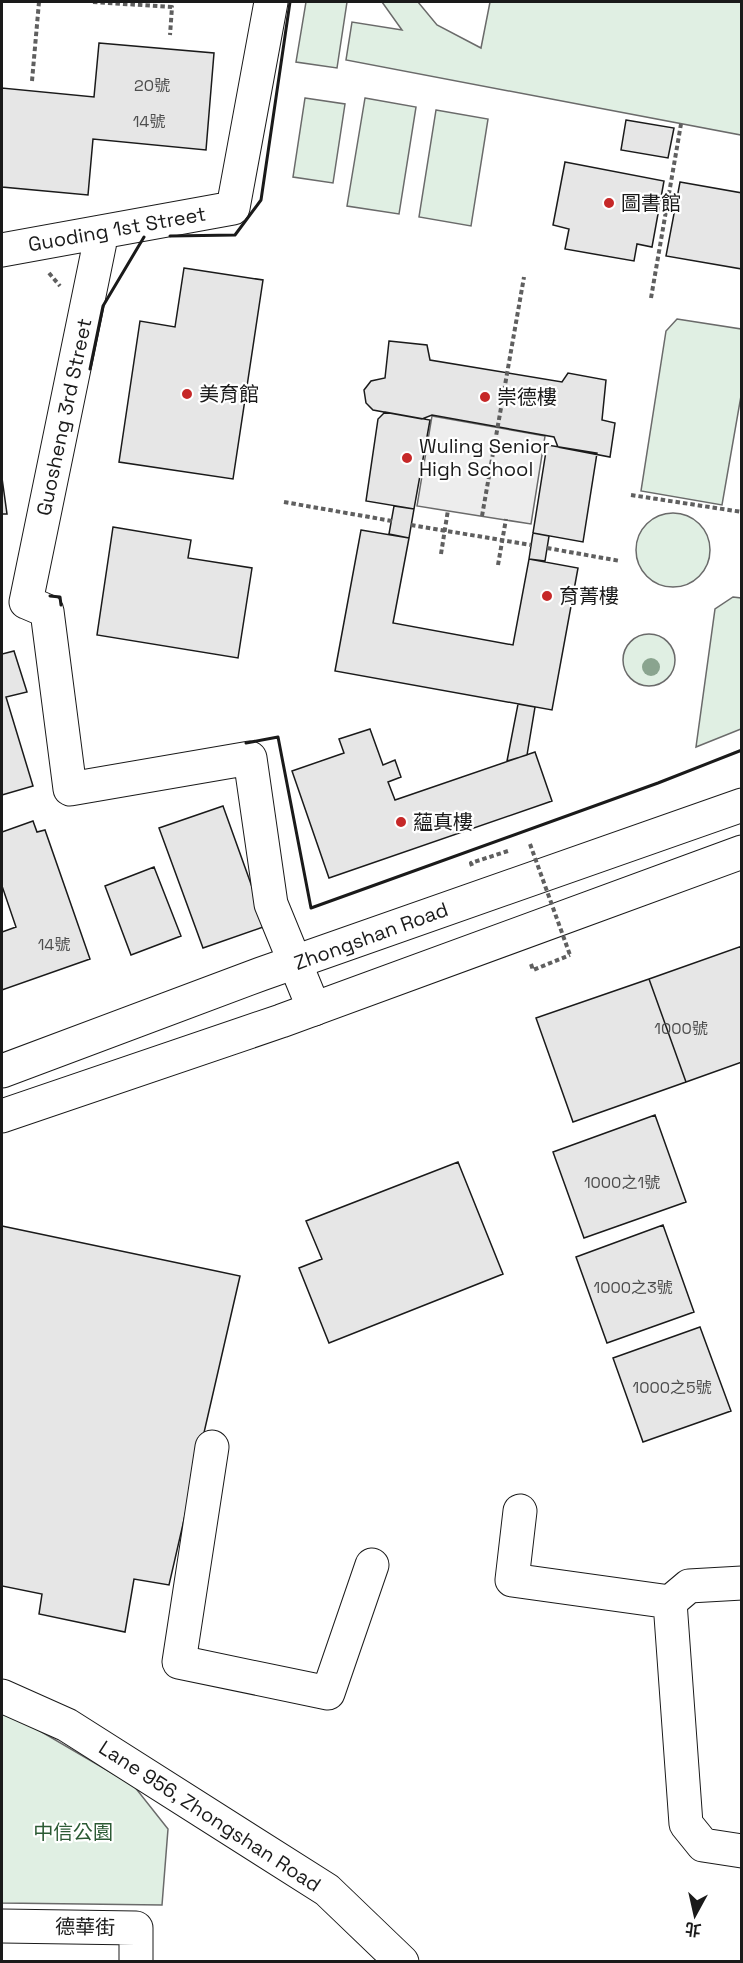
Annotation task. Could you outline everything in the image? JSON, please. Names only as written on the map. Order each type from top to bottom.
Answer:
[{"type":"main road","name":"Guoding 1st Street","points":[[2,250],[233,208],[271,2]]},
{"type":"main road","name":"Guosheng 3rd Street","points":[[14,606],[102,232]]},
{"type":"main road","points":[[14,606],[47,611],[70,789],[250,759],[271,904],[314,1009]]},
{"type":"main road","name":"Zhongshan Road","points":[[2,1071],[294,963],[741,805]]},
{"type":"main road","points":[[2,1116],[314,1009],[741,852]]},
{"type":"main road","points":[[212,1447],[179,1662],[328,1693],[372,1565]]},
{"type":"main road","points":[[520,1511],[512,1580],[670,1602],[689,1586],[741,1583]]},
{"type":"main road","points":[[670,1602],[686,1824],[703,1845],[741,1851]]},
{"type":"main road","name":"Lane 956, Zhongshan Road","points":[[2,1696],[67,1725],[327,1890],[402,1962]]},
{"type":"main road","name":"德華街","points":[[2,1926],[136,1928],[136,1962]]},
{"type":"path","points":[[32,81],[39,2]]},
{"type":"path","points":[[93,2],[172,7],[170,35]]},
{"type":"path","points":[[651,298],[681,124]]},
{"type":"path","points":[[482,516],[524,277]]},
{"type":"path","points":[[632,495],[741,512]]},
{"type":"path","points":[[284,502],[392,521]]},
{"type":"path","points":[[441,554],[448,510]]},
{"type":"path","points":[[498,565],[506,519]]},
{"type":"path","points":[[411,525],[531,545]]},
{"type":"path","points":[[547,548],[620,561]]},
{"type":"path","points":[[520,847],[530,844],[570,955],[533,970],[531,964]]},
{"type":"path","points":[[471,863],[510,850]]},
{"type":"green space","points":[[306,2],[347,2],[337,68],[296,62]]},
{"type":"green space","points":[[382,2],[418,2],[437,25],[481,48],[490,2],[741,2],[741,135],[346,60],[352,22],[402,30]]},
{"type":"green space","points":[[305,98],[345,104],[333,183],[293,177]]},
{"type":"green space","points":[[365,98],[416,107],[399,214],[347,206]]},
{"type":"green space","points":[[436,110],[488,119],[471,226],[419,217]]},
{"type":"green space","points":[[677,319],[741,329],[741,396],[722,505],[641,491],[666,331]]},
{"type":"green space","points":[[673,513],[687,516],[699,524],[707,536],[710,550],[707,564],[699,576],[687,584],[673,587],[659,584],[647,576],[639,564],[636,550],[639,536],[647,524],[659,516]]},
{"type":"green space","points":[[733,597],[741,598],[741,729],[696,747],[715,609]]},
{"type":"green space","points":[[649,634],[663,638],[671,646],[675,660],[671,674],[663,682],[649,686],[635,682],[627,674],[623,660],[627,646],[635,638]]},
{"type":"green space","name":"中信公園","points":[[2,1714],[11,1714],[134,1786],[168,1829],[162,1905],[2,1903]]},
{"type":"shaded area","points":[[432,416],[545,436],[531,524],[417,506]]},
{"type":"building","points":[[99,43],[214,53],[206,150],[93,139],[88,195],[2,187],[2,88],[94,97]]},
{"type":"building","points":[[626,120],[674,128],[668,158],[621,150]]},
{"type":"building","name":"圖書館","points":[[565,162],[664,181],[652,247],[637,244],[634,261],[565,249],[569,229],[553,225]]},
{"type":"building","points":[[680,182],[742,193],[742,269],[666,256]]},
{"type":"building","name":"美育館","points":[[184,268],[263,280],[233,479],[119,462],[140,321],[175,327]]},
{"type":"building","name":"崇德樓","points":[[389,341],[427,345],[430,360],[562,382],[568,373],[606,380],[602,420],[615,423],[610,457],[558,447],[554,437],[432,415],[422,419],[373,410],[366,403],[364,390],[371,381],[385,378]]},
{"type":"building","points":[[385,412],[430,420],[414,509],[366,501],[378,419]]},
{"type":"building","points":[[547,445],[597,453],[583,542],[533,533]]},
{"type":"building","points":[[2,478],[7,514],[2,514]]},
{"type":"building","points":[[394,506],[414,509],[409,538],[389,534]]},
{"type":"building","points":[[113,527],[191,540],[188,558],[252,568],[238,658],[97,635]]},
{"type":"building","name":"育菁樓","points":[[361,530],[409,538],[393,623],[513,645],[529,559],[578,568],[552,710],[335,671]]},
{"type":"building","points":[[533,533],[549,536],[545,561],[529,559]]},
{"type":"building","points":[[14,651],[27,692],[6,697],[33,786],[2,795],[2,654]]},
{"type":"building","points":[[518,704],[535,707],[527,755],[507,761]]},
{"type":"building","name":"蘊真樓","points":[[370,729],[383,765],[395,760],[401,777],[388,782],[395,800],[535,752],[552,801],[329,878],[292,771],[344,753],[339,739]]},
{"type":"building","points":[[223,806],[266,926],[203,948],[159,828]]},
{"type":"building","points":[[33,821],[37,832],[45,830],[90,959],[2,990],[2,932],[16,927],[2,886],[2,832]]},
{"type":"building","points":[[154,867],[181,936],[131,955],[105,886]]},
{"type":"building","points":[[742,946],[742,1062],[686,1082],[649,979]]},
{"type":"building","points":[[649,979],[686,1082],[573,1122],[536,1018]]},
{"type":"building","points":[[655,1115],[686,1202],[584,1238],[553,1152]]},
{"type":"building","points":[[458,1162],[503,1274],[329,1343],[299,1268],[322,1259],[306,1221]]},
{"type":"building","points":[[663,1225],[694,1312],[607,1343],[576,1257]]},
{"type":"building","points":[[2,1226],[240,1276],[169,1585],[134,1579],[125,1632],[39,1614],[42,1594],[2,1586]]},
{"type":"building","points":[[700,1327],[731,1411],[643,1442],[613,1358]]},
{"type":"wall","points":[[170,236],[235,235],[261,200],[290,2]]},
{"type":"wall","points":[[90,369],[103,306],[144,237]]},
{"type":"wall","points":[[50,596],[60,597],[61,605]]},
{"type":"wall","points":[[246,743],[278,737],[311,908],[658,783],[742,750]]},
{"type":"place","name":"圖書館","points":[[609,203]]},
{"type":"place","name":"美育館","points":[[187,394]]},
{"type":"place","name":"崇德樓","points":[[485,397]]},
{"type":"place","name":"Wuling Senior High School","points":[[407,458]]},
{"type":"place","name":"育菁樓","points":[[547,596]]},
{"type":"place","name":"蘊真樓","points":[[401,822]]}]
